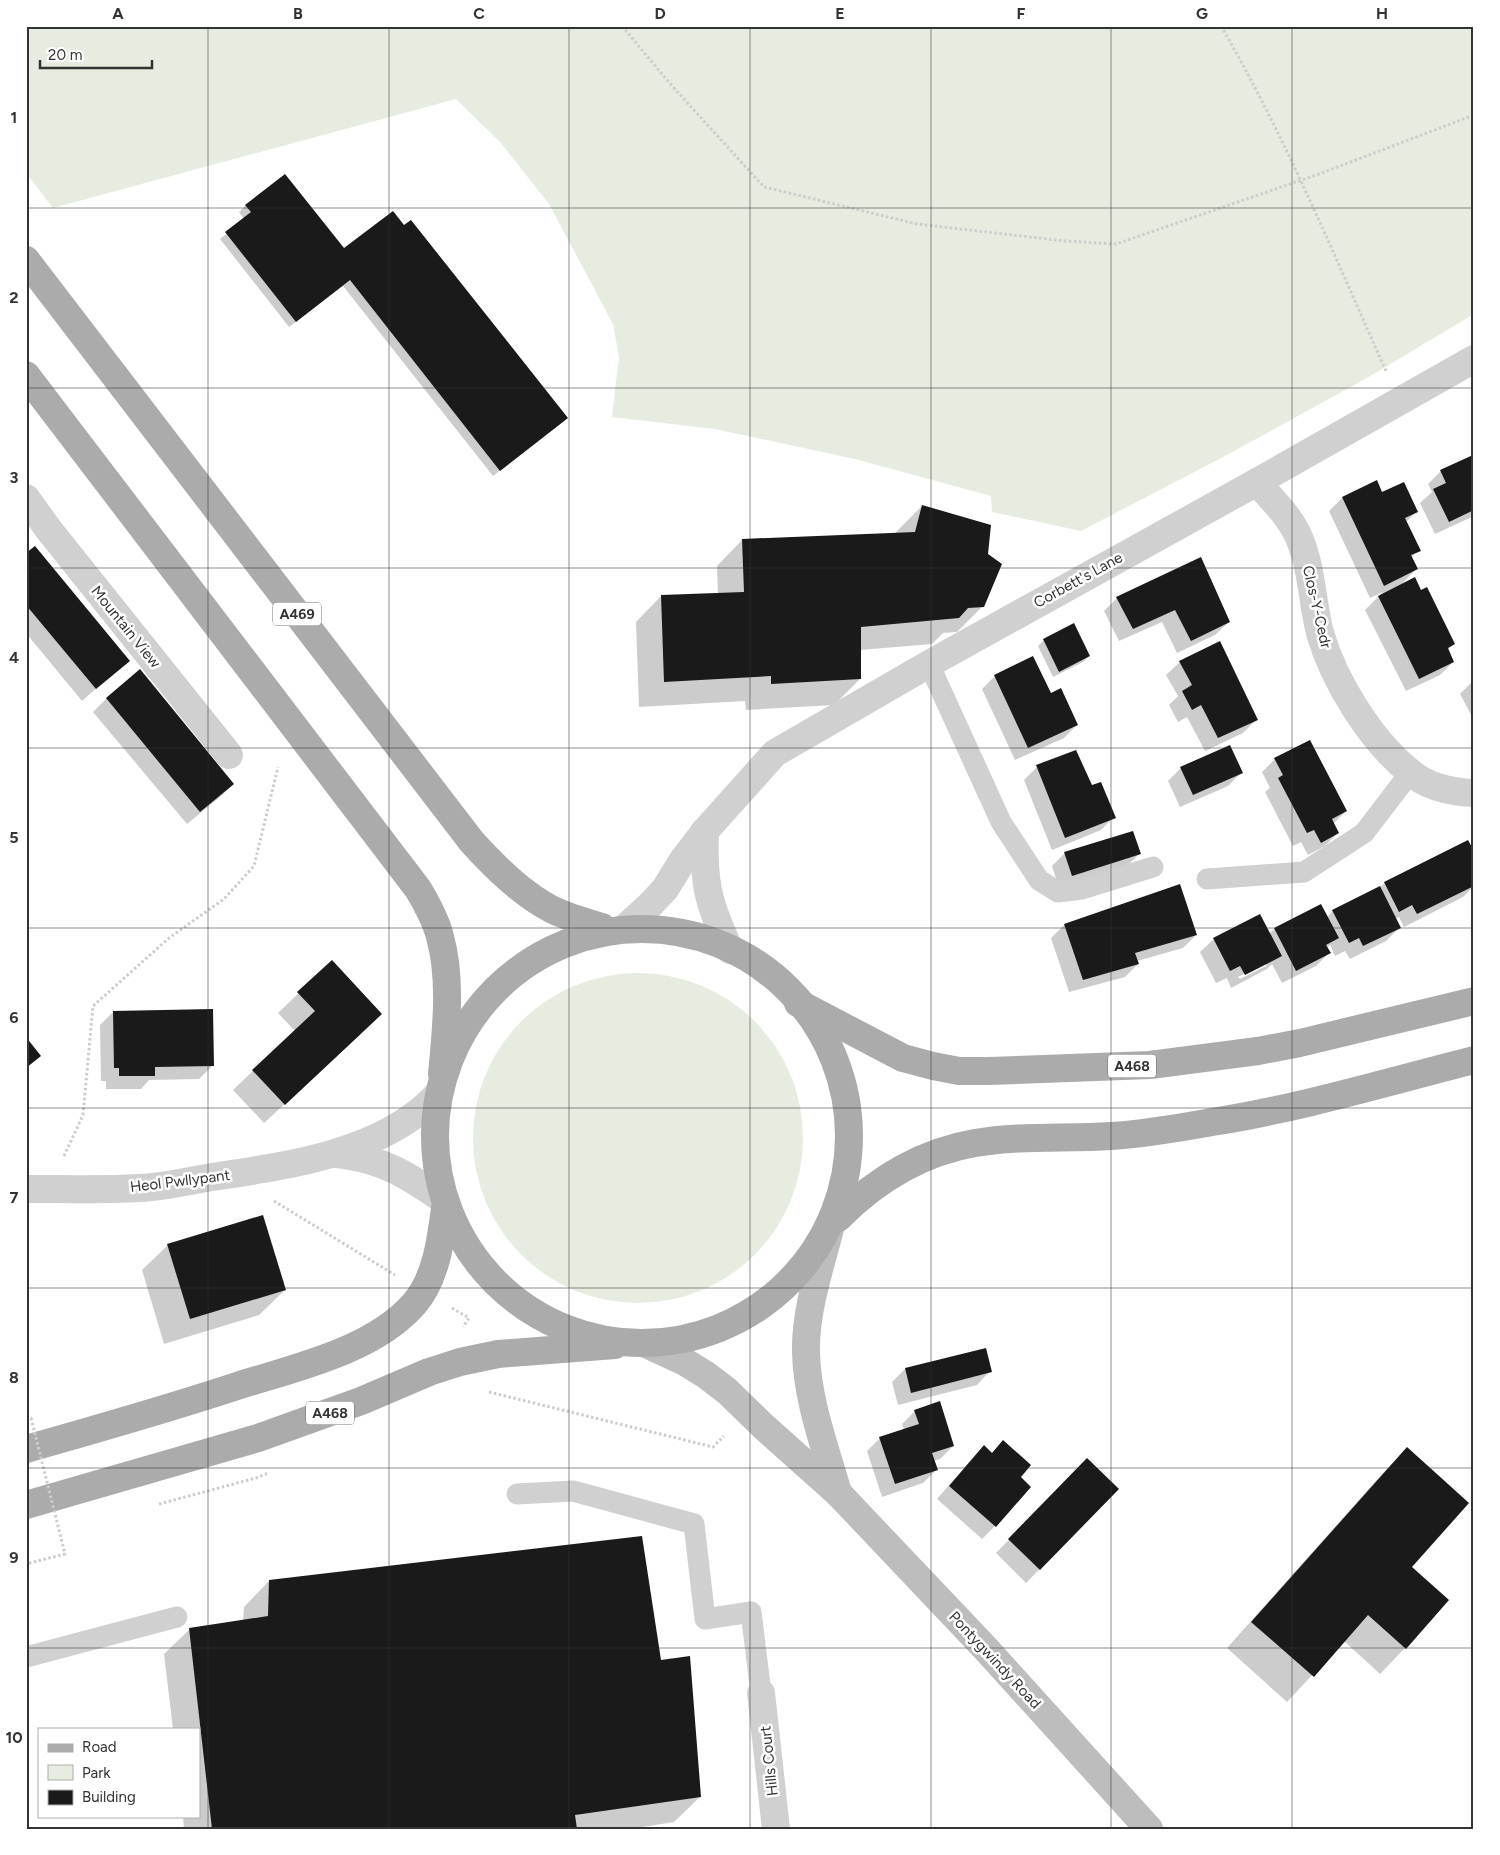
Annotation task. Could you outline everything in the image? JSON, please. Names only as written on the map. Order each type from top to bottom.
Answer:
[{"type":"main road","name":"A469","points":[[26,260],[472,842],[500,871],[541,902],[569,917],[614,927]]},
{"type":"main road","points":[[26,375],[418,889],[436,922],[444,955],[446,1022],[439,1090],[432,1119],[431,1149],[433,1165],[444,1204],[474,1261],[501,1286],[535,1308],[602,1335],[642,1344],[671,1342],[705,1334],[747,1313],[793,1274],[850,1206],[881,1181],[921,1159],[955,1147],[997,1140],[1113,1136],[1213,1122],[1290,1107],[1474,1060]]},
{"type":"main road","points":[[439,1090],[476,1028],[508,984],[526,965],[563,938],[580,931],[614,927],[644,928],[684,933],[699,937],[730,950],[764,971],[778,983],[798,1003],[830,1061],[844,1100],[851,1127],[853,1163],[846,1195],[832,1226]]},
{"type":"main road","name":"A468","points":[[798,1003],[903,1058],[959,1071],[988,1072],[1150,1065],[1258,1051],[1474,1001]]},
{"type":"main road","points":[[26,1449],[197,1399],[320,1360],[357,1345],[382,1331],[402,1316],[423,1292],[436,1258],[444,1204]]},
{"type":"main road","name":"Pontygwindy Road","points":[[832,1226],[810,1312],[806,1352],[813,1402],[838,1493]]},
{"type":"main road","name":"A468","points":[[26,1505],[258,1438],[361,1401],[429,1372],[460,1362],[498,1354],[642,1344]]},
{"type":"main road","name":"Pontygwindy Road","points":[[642,1344],[685,1362],[706,1375],[727,1391],[838,1493],[986,1649],[1149,1829]]},
{"type":"street","name":"Corbett's Lane","points":[[614,927],[665,889],[683,860],[705,831],[775,753],[929,664],[1474,359]]},
{"type":"street","name":"Clos-Y-Cedr","points":[[1257,482],[1289,518],[1300,539],[1307,562],[1320,632],[1350,701],[1376,738],[1410,773],[1432,785],[1456,792],[1474,793]]},
{"type":"street","name":"Mountain View","points":[[26,498],[49,530],[229,755]]},
{"type":"street","points":[[705,831],[705,871],[708,894],[717,923],[730,950]]},
{"type":"street","name":"Heol Pwllypant","points":[[38,1189],[142,1188],[260,1170],[331,1154],[365,1144],[388,1132],[413,1117],[439,1090]]},
{"type":"street","name":"Heol Pwllypant","points":[[331,1154],[367,1159],[390,1166],[421,1184],[444,1204]]},
{"type":"street","name":"Hills Court","points":[[761,1693],[776,1829]]},
{"type":"lane","points":[[929,664],[1001,822],[1039,880],[1058,892],[1082,889],[1153,867]]},
{"type":"lane","points":[[1207,878],[1304,872],[1364,833],[1410,773]]},
{"type":"lane","points":[[517,1494],[573,1490],[694,1524],[705,1619],[752,1612],[761,1693]]},
{"type":"lane","points":[[26,1657],[176,1618]]},
{"type":"path","points":[[622,26],[673,87],[764,187],[917,224],[1065,241],[1116,244],[1301,180],[1474,115]]},
{"type":"path","points":[[1221,26],[1238,54],[1301,180],[1399,402]]},
{"type":"path","points":[[38,1189],[83,1115],[93,1006],[169,938],[224,899],[254,866],[278,767]]},
{"type":"path","points":[[26,1419],[31,1418],[65,1554],[26,1564]]},
{"type":"green space","points":[[26,26],[1474,26],[1474,314],[1367,378],[1225,456],[1081,531],[992,512],[991,496],[855,459],[715,429],[612,417],[619,357],[613,324],[549,204],[501,143],[456,99],[53,208],[26,173]]},
{"type":"green space","points":[[638,973],[670,976],[701,985],[730,1001],[755,1021],[775,1046],[791,1075],[800,1106],[803,1138],[800,1170],[791,1201],[775,1230],[755,1255],[730,1275],[701,1291],[670,1300],[638,1303],[606,1300],[575,1291],[546,1275],[521,1255],[501,1230],[485,1201],[476,1170],[473,1138],[476,1106],[485,1075],[501,1046],[521,1021],[546,1001],[575,985],[606,976]]},
{"type":"building","points":[[285,174],[344,248],[393,211],[404,225],[411,220],[568,418],[500,471],[350,280],[296,322],[225,232],[251,212],[245,205]]},
{"type":"building","points":[[1473,455],[1474,510],[1449,522],[1433,489],[1446,483],[1440,470]]},
{"type":"building","points":[[1377,480],[1382,492],[1404,482],[1418,512],[1405,518],[1421,551],[1411,555],[1418,569],[1384,586],[1342,497]]},
{"type":"building","points":[[922,505],[991,525],[988,554],[1002,564],[984,607],[968,608],[959,618],[861,627],[861,679],[771,684],[771,676],[664,682],[661,595],[744,592],[742,539],[915,532]]},
{"type":"building","points":[[35,546],[130,661],[96,689],[26,605],[26,553]]},
{"type":"building","points":[[1201,557],[1230,622],[1191,641],[1175,610],[1133,629],[1116,597]]},
{"type":"building","points":[[1415,577],[1421,590],[1427,587],[1455,644],[1448,648],[1454,662],[1419,679],[1378,596]]},
{"type":"building","points":[[1074,623],[1090,656],[1059,672],[1043,639]]},
{"type":"building","points":[[1220,641],[1258,720],[1218,738],[1201,705],[1192,710],[1182,691],[1192,685],[1179,661]]},
{"type":"building","points":[[1033,656],[1051,693],[1061,688],[1078,725],[1028,748],[994,675]]},
{"type":"building","points":[[140,669],[234,784],[200,812],[106,698]]},
{"type":"building","points":[[1310,740],[1347,811],[1332,819],[1339,833],[1321,843],[1314,830],[1307,833],[1278,778],[1283,775],[1274,758]]},
{"type":"building","points":[[1230,745],[1243,773],[1193,795],[1180,767]]},
{"type":"building","points":[[1076,750],[1092,785],[1101,782],[1116,818],[1065,838],[1036,765]]},
{"type":"building","points":[[1133,831],[1141,854],[1072,876],[1064,852]]},
{"type":"building","points":[[1468,840],[1474,851],[1474,886],[1417,914],[1412,905],[1399,912],[1384,882]]},
{"type":"building","points":[[1180,884],[1197,935],[1135,953],[1139,964],[1083,980],[1064,924]]},
{"type":"building","points":[[1380,886],[1401,928],[1363,946],[1359,938],[1349,943],[1332,910]]},
{"type":"building","points":[[1321,904],[1339,938],[1326,945],[1331,953],[1296,971],[1274,928]]},
{"type":"building","points":[[1260,914],[1282,956],[1245,975],[1240,966],[1230,971],[1213,938]]},
{"type":"building","points":[[332,960],[382,1014],[285,1105],[252,1070],[315,1011],[297,992]]},
{"type":"building","points":[[213,1009],[214,1066],[155,1067],[155,1076],[119,1076],[119,1068],[114,1068],[113,1011]]},
{"type":"building","points":[[26,1037],[41,1056],[26,1068]]},
{"type":"building","points":[[263,1215],[286,1290],[190,1319],[167,1244]]},
{"type":"building","points":[[986,1348],[992,1372],[911,1393],[905,1368]]},
{"type":"building","points":[[940,1401],[954,1446],[932,1453],[938,1470],[895,1484],[879,1437],[919,1424],[914,1410]]},
{"type":"building","points":[[1003,1440],[1031,1465],[1021,1477],[1031,1487],[996,1527],[949,1486],[984,1445],[992,1453]]},
{"type":"building","points":[[1407,1447],[1469,1503],[1412,1567],[1449,1600],[1406,1649],[1368,1615],[1314,1677],[1251,1622]]},
{"type":"building","points":[[1087,1458],[1119,1489],[1040,1570],[1008,1539]]},
{"type":"building","points":[[642,1536],[661,1660],[690,1656],[701,1797],[575,1815],[577,1829],[212,1829],[189,1628],[268,1616],[269,1580]]}]
